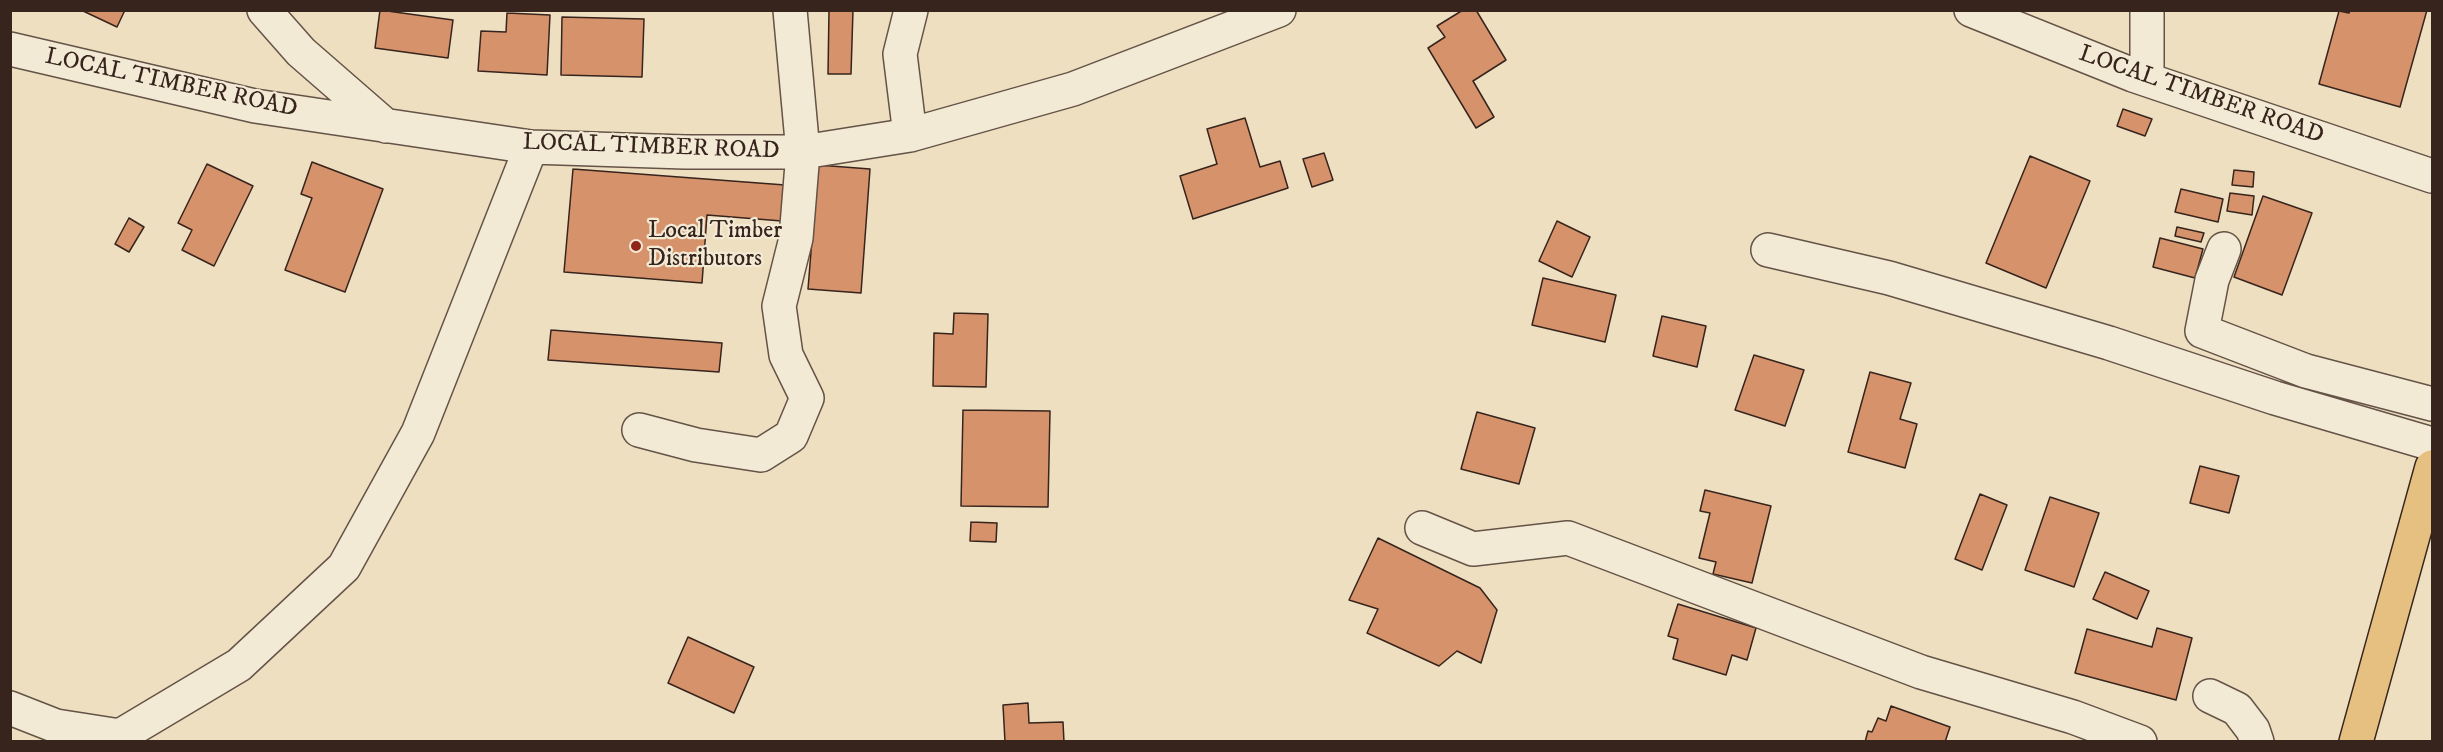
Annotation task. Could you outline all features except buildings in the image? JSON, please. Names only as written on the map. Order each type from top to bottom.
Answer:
[{"type":"main road","points":[[2356,741],[2433,467]]},
{"type":"street","points":[[264,10],[301,52],[386,126]]},
{"type":"street","points":[[639,430],[696,445],[761,454],[791,436],[807,398],[786,355],[779,306],[796,238],[803,152],[790,10]]},
{"type":"street","points":[[910,135],[900,54],[911,10]]},
{"type":"street","name":"LOCAL TIMBER ROAD","points":[[1971,10],[2147,79],[2433,176]]},
{"type":"street","points":[[2147,10],[2147,79]]},
{"type":"street","name":"LOCAL TIMBER ROAD","points":[[10,49],[255,106],[531,147],[684,152],[803,152],[910,135],[1073,89],[1278,11]]},
{"type":"street","points":[[10,708],[56,726],[120,736],[239,665],[344,567],[418,433],[531,147]]},
{"type":"street","points":[[2224,249],[2212,280],[2202,331],[2306,371],[2433,404]]},
{"type":"street","points":[[1768,250],[1889,278],[1944,294],[2109,343],[2275,398],[2433,444]]},
{"type":"street","points":[[1422,528],[1473,549],[1568,538],[1921,672],[2073,717],[2140,741]]},
{"type":"street","points":[[2210,696],[2237,709],[2253,730],[2257,741]]},
{"type":"place","name":"Local Timber Distributors","points":[[636,246]]}]
